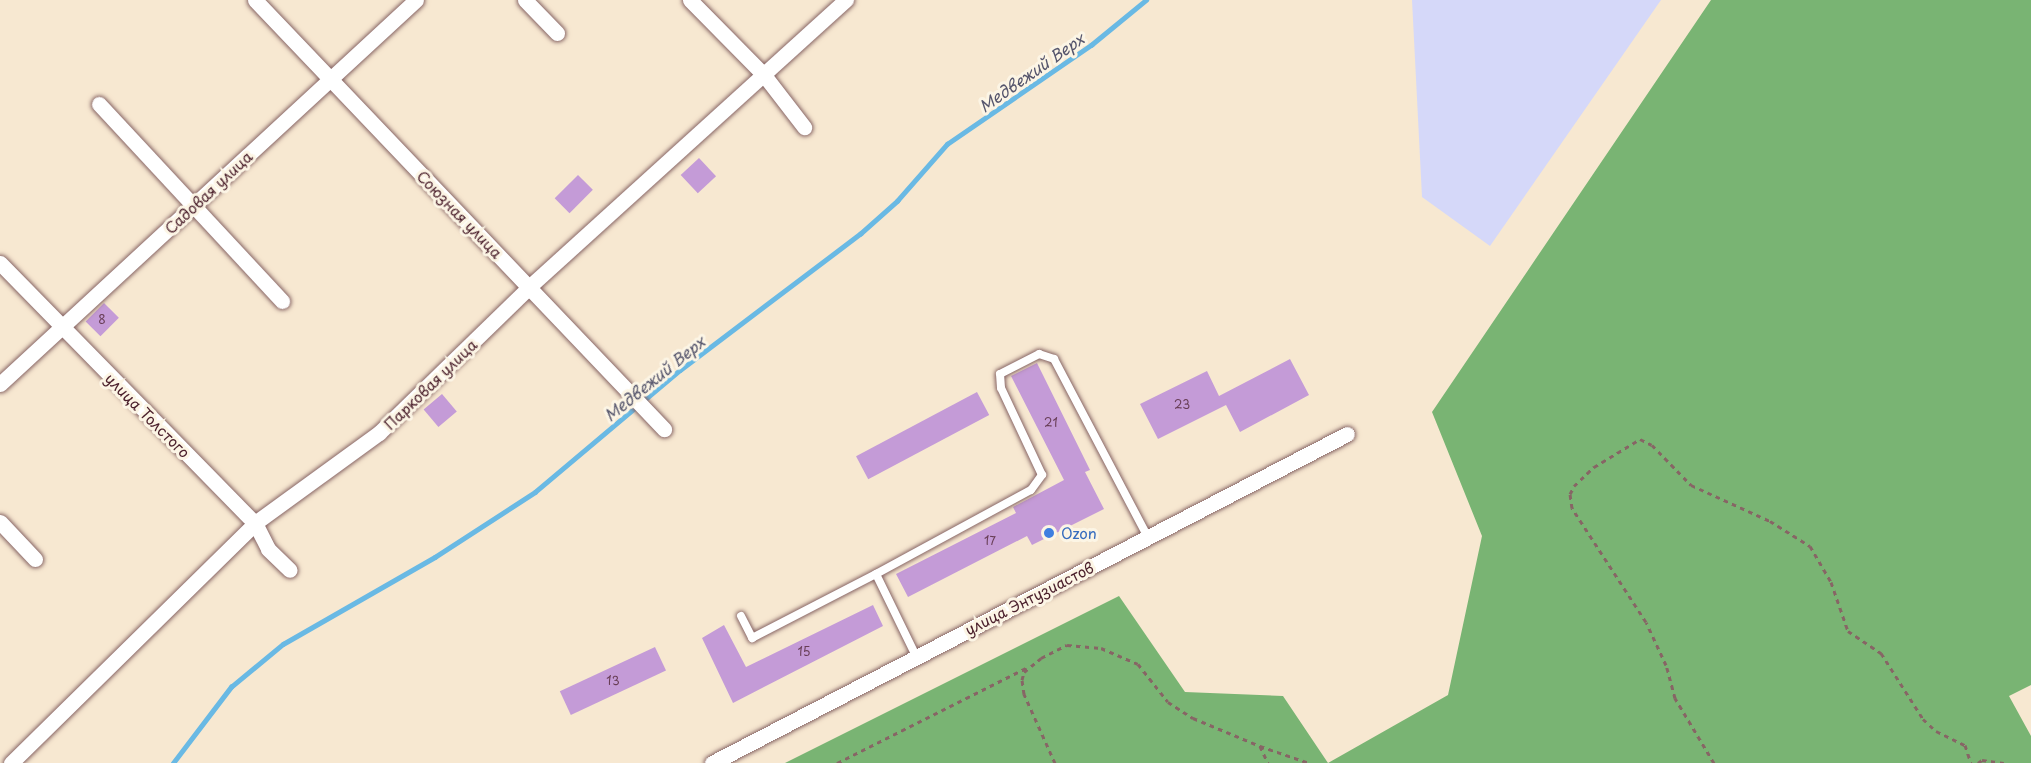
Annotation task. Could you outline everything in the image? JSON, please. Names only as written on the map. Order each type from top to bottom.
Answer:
[{"type":"street","name":"Союзная улица","points":[[255,0],[664,429]]},
{"type":"street","name":"Садовая улица","points":[[0,384],[416,0]]},
{"type":"street","points":[[525,0],[557,33]]},
{"type":"street","points":[[690,0],[764,75],[804,127]]},
{"type":"street","name":"Парковая улица","points":[[11,763],[255,524],[379,433],[529,287],[846,0]]},
{"type":"street","points":[[99,104],[191,208],[282,301]]},
{"type":"street","name":"улица Толстого","points":[[0,263],[255,524],[268,549],[290,570]]},
{"type":"street","name":"улица Энтузиастов","points":[[712,763],[1347,434]]},
{"type":"street","points":[[0,522],[35,559]]},
{"type":"lane","points":[[741,616],[752,638],[1031,490],[1042,475],[1001,388],[1000,374],[1039,354],[1054,359],[1148,537]]},
{"type":"lane","points":[[876,574],[916,656]]},
{"type":"path","points":[[1714,763],[1675,698],[1666,665],[1646,622],[1572,508],[1570,494],[1574,486],[1594,467],[1640,439],[1652,444],[1691,485],[1770,521],[1810,546],[1831,582],[1848,631],[1881,653],[1923,719],[1936,731],[1965,745],[1971,763]]},
{"type":"path","points":[[837,763],[1032,665],[1056,648],[1101,648],[1138,664],[1176,709],[1260,746],[1309,763]]},
{"type":"path","points":[[1032,665],[1022,680],[1024,694],[1055,763]]},
{"type":"path","points":[[1260,746],[1268,763]]},
{"type":"path","points":[[1978,763],[1982,760],[2004,763]]},
{"type":"shaded area","points":[[1412,0],[1661,0],[1490,246],[1422,197]]},
{"type":"green space","points":[[1711,0],[2031,0],[2031,685],[2009,696],[2031,736],[2031,763],[1328,763],[1448,695],[1482,536],[1432,412]]},
{"type":"green space","points":[[1119,596],[1185,692],[1283,696],[1328,763],[785,763]]},
{"type":"building","points":[[699,158],[716,176],[698,193],[681,175]]},
{"type":"building","points":[[578,175],[593,190],[570,213],[555,198]]},
{"type":"building","points":[[104,303],[119,318],[100,336],[86,321]]},
{"type":"building","points":[[1290,359],[1309,395],[1240,432],[1226,405],[1158,439],[1140,404],[1207,371],[1219,396]]},
{"type":"building","points":[[1037,363],[1090,470],[1085,472],[1104,509],[1032,545],[1027,536],[908,597],[896,574],[1016,513],[1013,507],[1064,480],[1011,376]]},
{"type":"building","points":[[977,392],[989,415],[868,479],[856,456]]},
{"type":"building","points":[[442,394],[457,412],[438,427],[424,409]]},
{"type":"building","points":[[873,605],[883,626],[733,703],[702,638],[724,625],[746,667]]},
{"type":"building","points":[[655,647],[666,671],[571,715],[560,691]]},
{"type":"waterway","name":"Медвежий Верх","points":[[173,763],[231,687],[283,644],[435,557],[535,492],[680,370],[860,234],[897,201],[947,144],[1091,45],[1146,0]]},
{"type":"place","name":"Ozon","points":[[1049,533]]}]
